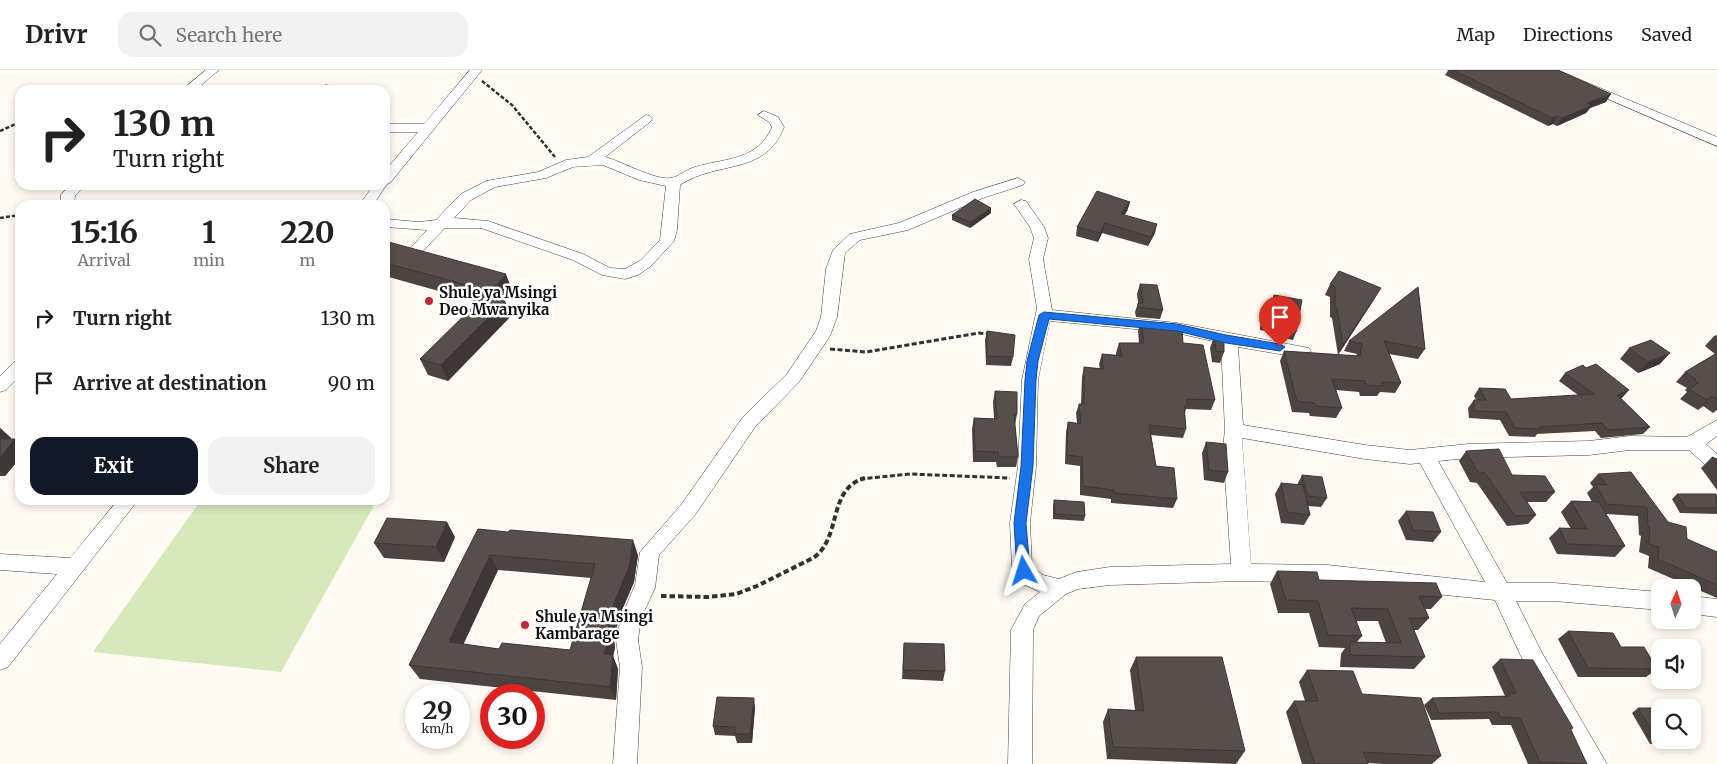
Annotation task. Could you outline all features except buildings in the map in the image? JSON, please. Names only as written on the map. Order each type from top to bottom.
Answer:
[{"type":"street","points":[[194,85],[213,70]]},
{"type":"street","points":[[1547,70],[1717,142]]},
{"type":"street","points":[[390,174],[473,73]]},
{"type":"street","points":[[414,252],[466,197],[484,186],[501,181],[542,175],[564,166],[592,161],[605,161],[631,173],[673,183],[687,174],[733,162],[766,149],[774,140],[778,128],[774,120],[764,114]]},
{"type":"street","points":[[592,161],[646,120]]},
{"type":"street","points":[[390,128],[427,128]]},
{"type":"street","points":[[625,764],[631,667],[627,640],[631,618],[639,596],[645,588],[650,552],[688,510],[749,422],[793,378],[824,332],[829,317],[835,260],[838,253],[849,240],[903,227],[978,195],[1018,182]]},
{"type":"street","points":[[390,223],[419,226],[460,222],[490,226],[532,243],[578,257],[607,272],[625,274],[633,272],[646,263],[666,241],[670,230],[673,183]]},
{"type":"street","points":[[1021,204],[1037,227],[1041,238],[1036,259],[1044,315],[1032,361],[1025,479],[1020,523],[1024,573],[1029,579],[1059,588]]},
{"type":"street","points":[[1044,315],[1169,326],[1229,340],[1303,352]]},
{"type":"street","points":[[1229,340],[1234,430],[1232,447],[1242,572]]},
{"type":"street","points":[[2,379],[15,370]]},
{"type":"street","points":[[1234,430],[1365,452],[1426,457],[1468,452],[1567,450],[1630,443],[1693,443],[1717,427]]},
{"type":"street","points":[[1693,443],[1717,465]]},
{"type":"street","points":[[1426,457],[1502,592],[1534,660],[1595,764]]},
{"type":"street","points":[[0,660],[125,505]]},
{"type":"street","points":[[0,562],[75,567]]},
{"type":"street","points":[[1020,764],[1022,630],[1027,616],[1032,610],[1059,588],[1077,581],[1110,576],[1242,572],[1327,574],[1502,592],[1554,592],[1651,600]]},
{"type":"street","points":[[1701,606],[1717,608]]},
{"type":"path","points":[[473,73],[503,97],[564,166]]},
{"type":"path","points":[[0,131],[15,124]]},
{"type":"path","points":[[0,218],[15,216]]},
{"type":"path","points":[[815,345],[832,349],[866,352],[979,333],[992,334]]},
{"type":"path","points":[[639,596],[711,597],[737,594],[816,557],[827,543],[849,486],[867,477],[934,475],[1025,479]]},
{"type":"green space","points":[[197,505],[374,505],[281,672],[93,652]]},
{"type":"place","name":"Shule ya Msingi Deo Mwanyika","points":[[429,301]]},
{"type":"place","name":"Shule ya Msingi Kambarage","points":[[525,625]]},
{"type":"route","points":[[1024,571],[1022,567],[1020,523],[1027,466],[1030,380],[1032,361],[1044,315],[1162,325],[1194,330],[1226,339],[1280,347]]}]
